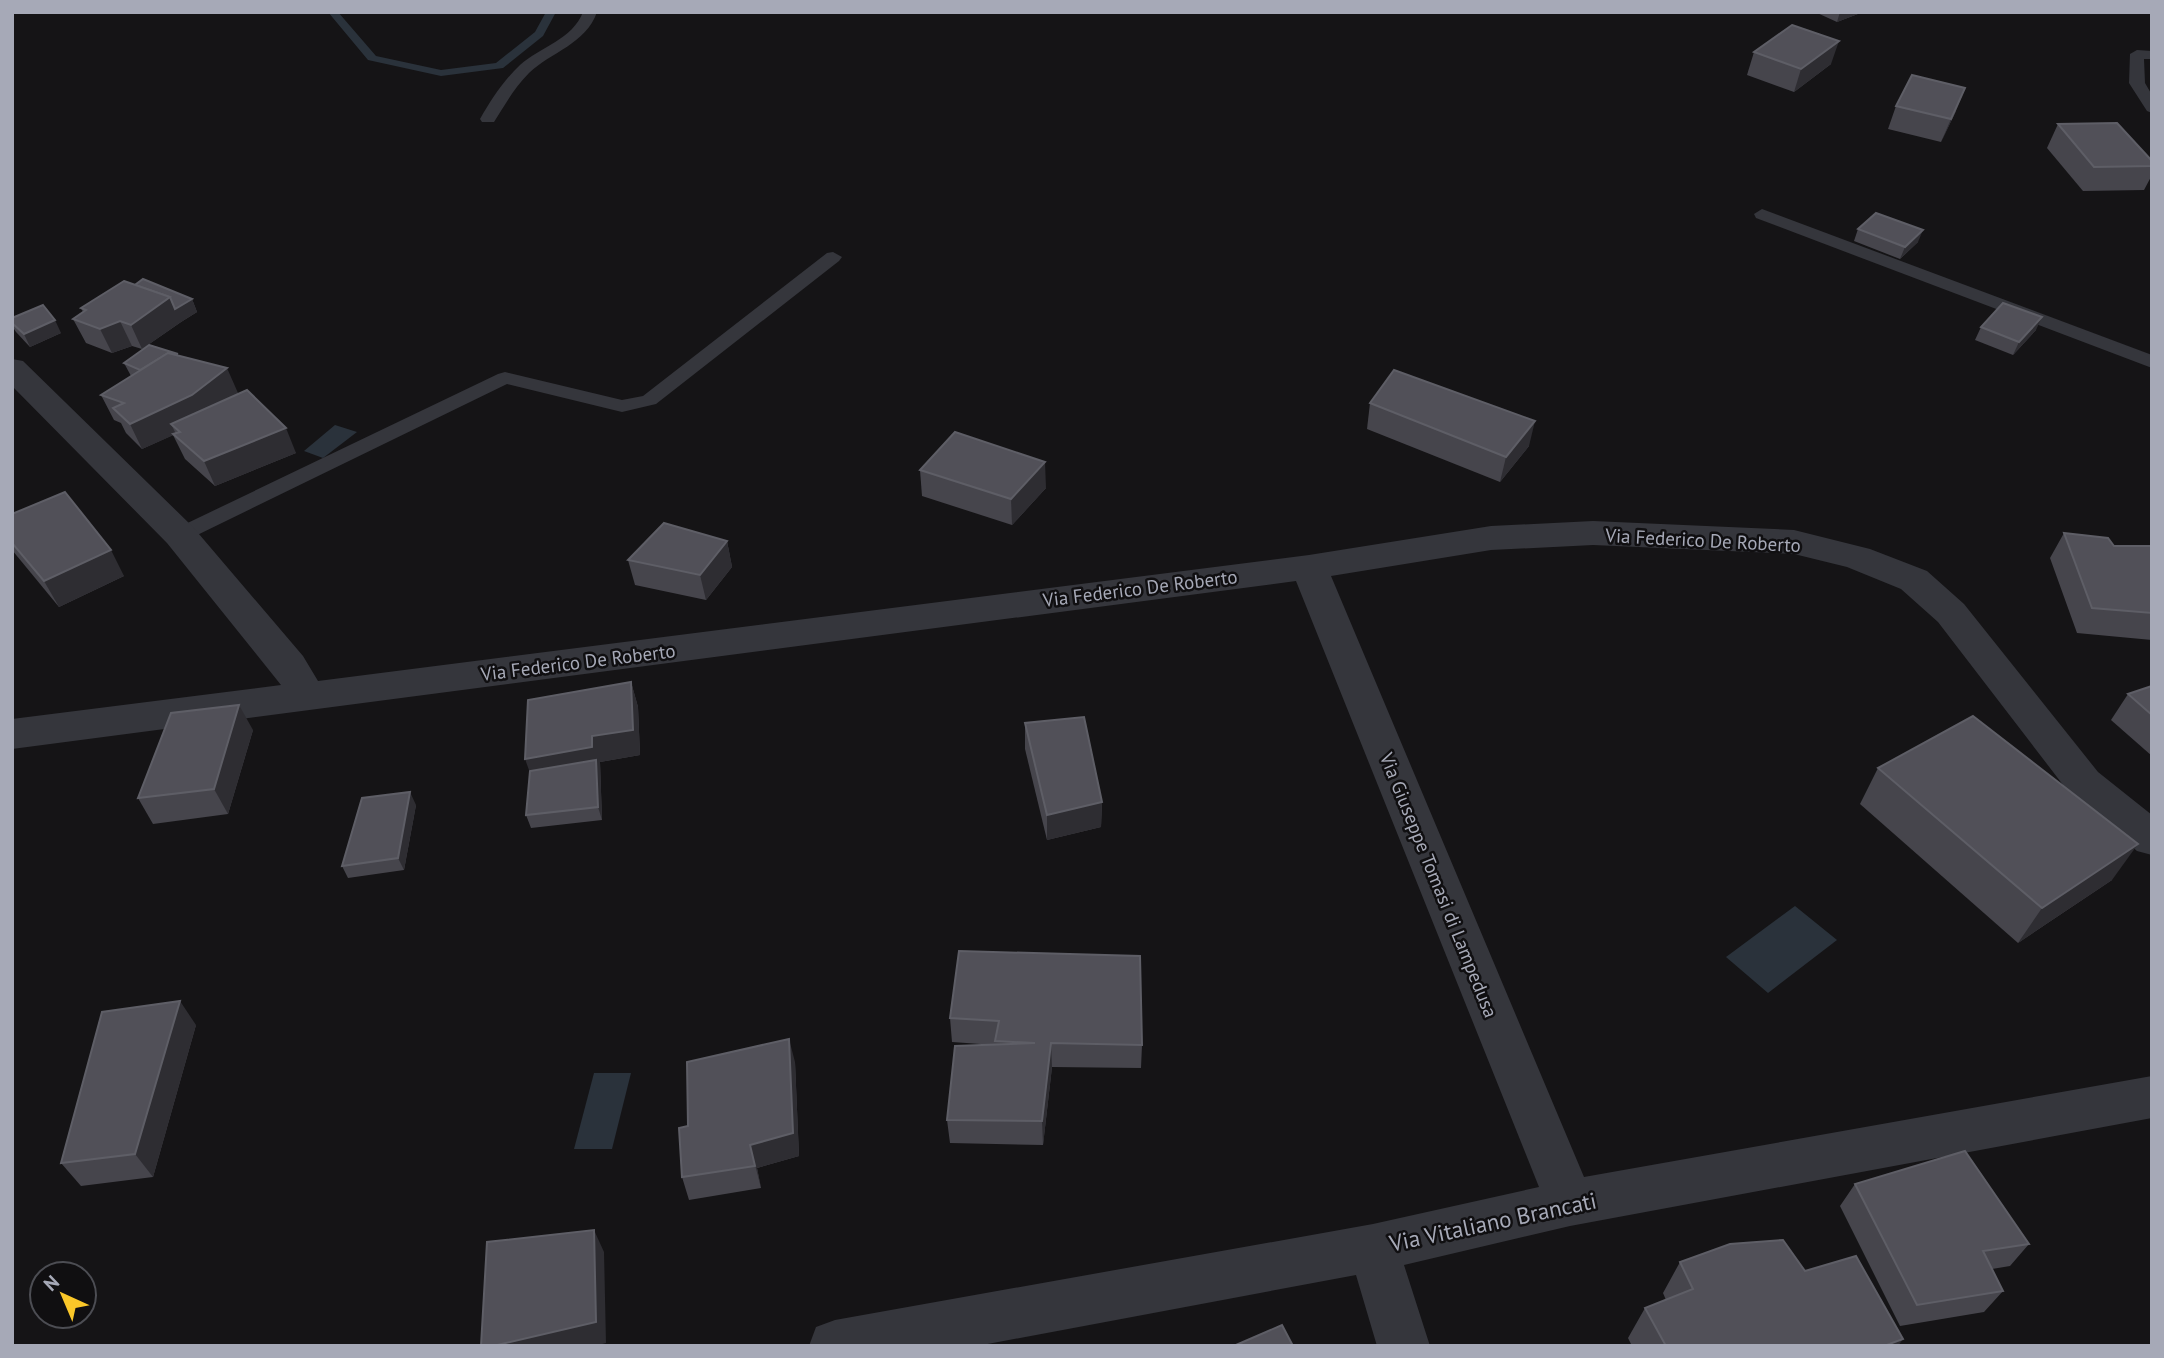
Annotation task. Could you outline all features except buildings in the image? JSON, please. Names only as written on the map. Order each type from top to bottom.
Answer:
[{"type":"street","points":[[12,368],[180,535],[289,666],[308,697]]},
{"type":"street","name":"Via Federico De Roberto","points":[[12,734],[1309,566],[1491,538],[1593,533],[1794,542],[1857,557],[1914,580],[1951,613],[2084,783],[2152,839]]},
{"type":"street","name":"Via Giuseppe Tomasi di Lampedusa","points":[[1309,566],[1570,1203]]},
{"type":"street","name":"Via Vitaliano Brancati","points":[[835,1346],[1373,1248],[1570,1203],[2152,1097]]},
{"type":"street","points":[[1373,1248],[1404,1346]]},
{"type":"lane","points":[[488,119],[502,93],[533,62],[577,32],[589,20],[590,12]]},
{"type":"lane","points":[[2152,55],[2137,54],[2137,83],[2152,108]]},
{"type":"lane","points":[[1762,214],[2152,362]]},
{"type":"lane","points":[[180,535],[505,378],[622,406],[649,400],[833,257]]},
{"type":"shaded area","points":[[335,425],[357,432],[323,458],[304,451]]},
{"type":"shaded area","points":[[1795,906],[1837,940],[1768,993],[1726,957]]},
{"type":"shaded area","points":[[594,1073],[631,1073],[612,1149],[574,1149]]},
{"type":"waterway","points":[[333,12],[372,58],[441,73],[499,66],[539,34],[551,12]]}]
